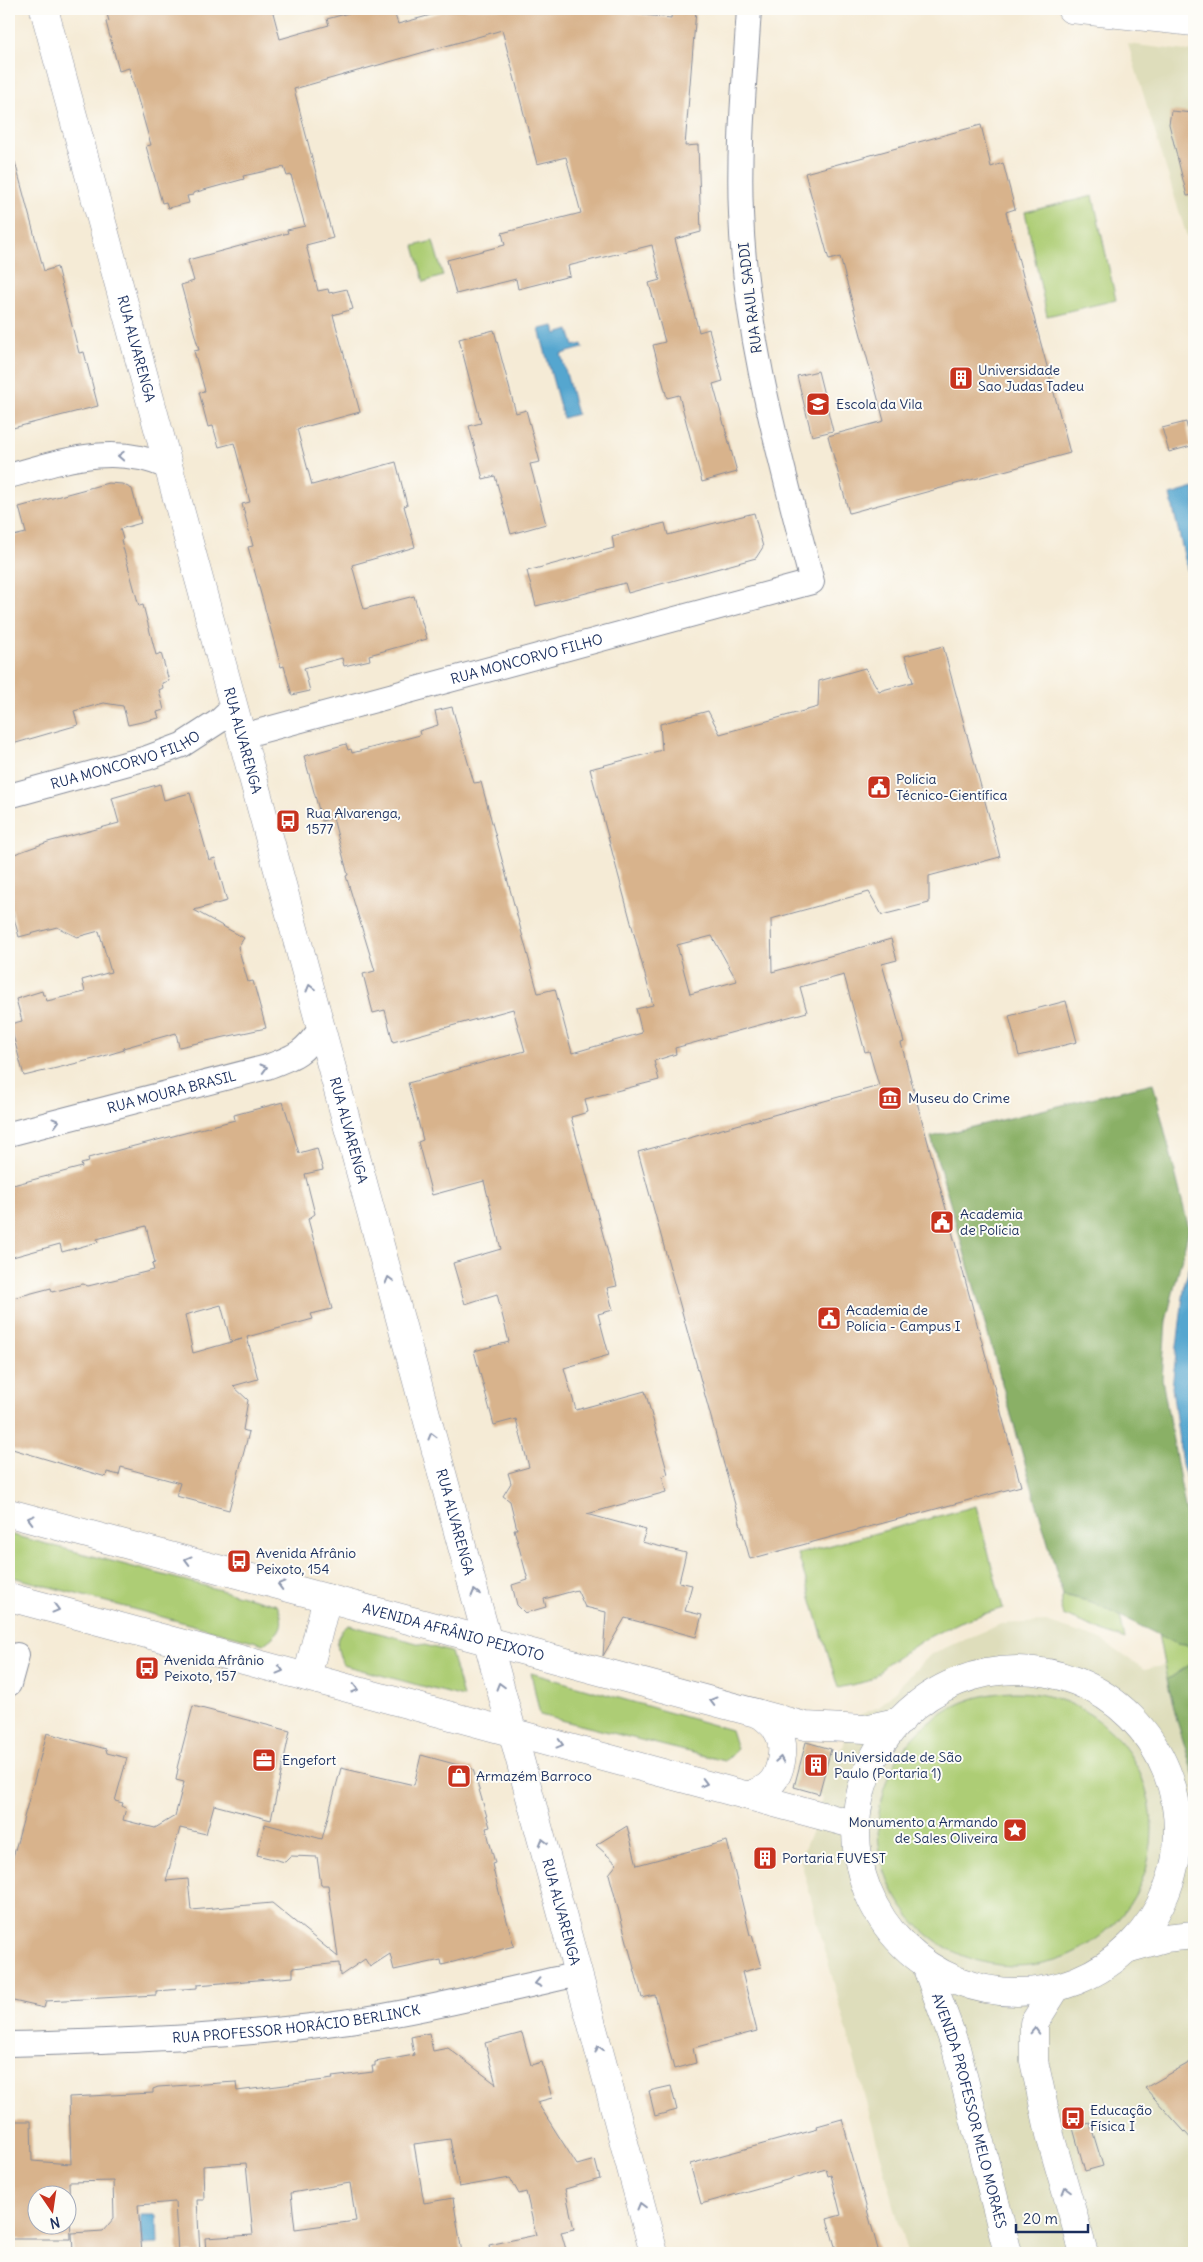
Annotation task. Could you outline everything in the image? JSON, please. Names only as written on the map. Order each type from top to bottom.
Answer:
[{"type":"main road","name":"RUA ALVARENGA","points":[[44,9],[654,2253]]},
{"type":"main road","points":[[1071,9],[1194,22]]},
{"type":"main road","name":"AVENIDA AFRÂNIO PEIXOTO","points":[[9,1513],[805,1726],[865,1729],[901,1721]]},
{"type":"main road","points":[[9,1597],[751,1795],[856,1825]]},
{"type":"main road","points":[[308,1677],[327,1598]]},
{"type":"main road","points":[[1038,1670],[1093,1685],[1118,1700],[1136,1716],[1152,1736],[1171,1792],[1178,1829],[1172,1862],[1154,1910],[1130,1948],[1098,1973],[1056,1988],[1010,1992],[928,1971],[896,1943],[873,1907],[859,1867],[856,1825],[860,1796],[870,1769],[884,1744],[901,1721],[923,1702],[952,1685],[994,1672],[1038,1670]]},
{"type":"main road","points":[[751,1795],[769,1786],[777,1776],[782,1751],[781,1736],[774,1724],[760,1714]]},
{"type":"main road","points":[[1171,1792],[1194,1810]]},
{"type":"main road","points":[[1130,1948],[1165,1938],[1194,1935]]},
{"type":"main road","name":"AVENIDA PROFESSOR MELO MORAES","points":[[928,1971],[956,2048],[1008,2253]]},
{"type":"main road","points":[[1056,1988],[1034,2024],[1034,2060],[1051,2139],[1084,2253]]},
{"type":"street","name":"RUA RAUL SADDI","points":[[749,9],[741,176],[741,214],[745,267],[756,355],[812,582]]},
{"type":"street","points":[[9,476],[84,456],[125,455],[154,461],[168,467]]},
{"type":"street","name":"RUA MONCORVO FILHO","points":[[242,736],[812,582]]},
{"type":"street","name":"RUA MONCORVO FILHO","points":[[9,796],[147,758],[182,746],[219,721],[234,707]]},
{"type":"street","name":"RUA MOURA BRASIL","points":[[9,1134],[267,1067],[294,1057],[307,1047],[321,1028]]},
{"type":"street","points":[[9,1684],[17,1655]]},
{"type":"street","name":"RUA PROFESSOR HORÁCIO BERLINCK","points":[[9,2044],[87,2042],[252,2032],[383,2016],[579,1974]]},
{"type":"shaded area","points":[[1128,44],[1194,52],[1194,238],[1187,237]]},
{"type":"shaded area","points":[[1046,1622],[1099,1639],[1144,1669],[1194,1661],[1194,2253],[907,2253],[800,1858],[819,1815],[823,1797],[790,1789],[805,1741],[840,1750],[859,1715],[879,1707],[931,1654],[1001,1624]]},
{"type":"green space","points":[[1093,196],[1116,300],[1047,316],[1025,212]]},
{"type":"green space","points":[[433,241],[443,276],[424,282],[414,246]]},
{"type":"green space","points":[[1153,1083],[1189,1229],[1166,1321],[1162,1379],[1194,1558],[1194,1646],[1177,1644],[1092,1602],[1063,1595],[931,1137]]},
{"type":"green space","points":[[976,1506],[1003,1608],[959,1622],[925,1639],[886,1665],[869,1681],[838,1688],[798,1554]]},
{"type":"green space","points":[[9,1534],[277,1605],[282,1623],[278,1632],[264,1644],[9,1576]]},
{"type":"green space","points":[[1063,1595],[1092,1602],[1120,1615],[1125,1640],[1063,1615],[1060,1605]]},
{"type":"green space","points":[[349,1625],[451,1652],[463,1697],[343,1665],[337,1643],[340,1633]]},
{"type":"green space","points":[[1158,1634],[1177,1644],[1194,1646],[1194,1662],[1167,1680]]},
{"type":"green space","points":[[1194,1662],[1194,1776],[1167,1680]]},
{"type":"green space","points":[[531,1673],[731,1730],[737,1749],[725,1761],[540,1715]]},
{"type":"green space","points":[[1002,1692],[1028,1692],[1055,1697],[1068,1702],[1091,1715],[1112,1732],[1129,1753],[1142,1776],[1150,1802],[1152,1829],[1150,1856],[1142,1882],[1129,1905],[1112,1926],[1080,1950],[1055,1961],[1028,1966],[1002,1966],[975,1961],[950,1950],[928,1935],[909,1916],[894,1894],[883,1869],[878,1842],[878,1816],[883,1789],[894,1764],[909,1742],[928,1723],[950,1708],[975,1697]]},
{"type":"water","points":[[554,326],[556,334],[569,330],[574,346],[582,344],[583,348],[561,354],[577,414],[563,418],[539,329]]},
{"type":"water","points":[[1194,488],[1194,598],[1170,495]]},
{"type":"water","points":[[1194,1252],[1194,1504],[1182,1465],[1172,1387],[1185,1282]]},
{"type":"water","points":[[141,2215],[157,2215],[158,2244],[142,2245]]},
{"type":"building","points":[[126,9],[272,9],[280,39],[329,25],[327,19],[363,9],[393,9],[398,24],[453,9],[592,9],[671,18],[672,9],[696,10],[685,146],[698,145],[701,232],[675,239],[699,332],[709,329],[723,381],[713,384],[737,472],[702,482],[679,395],[667,398],[653,345],[665,342],[649,283],[660,280],[652,245],[568,266],[570,276],[518,289],[516,279],[456,294],[447,260],[505,245],[502,233],[581,213],[566,157],[537,164],[502,30],[294,89],[333,238],[306,245],[318,291],[328,289],[329,293],[347,289],[353,309],[333,315],[360,412],[297,429],[312,485],[396,462],[407,505],[404,506],[415,547],[352,565],[364,609],[414,596],[427,639],[369,655],[370,660],[344,666],[342,658],[304,668],[310,691],[292,695],[284,666],[281,667],[248,547],[253,546],[242,504],[250,502],[234,443],[219,447],[213,426],[208,427],[199,392],[205,391],[194,351],[199,350],[181,285],[194,281],[188,260],[288,233],[287,230],[305,226],[291,175],[287,176],[284,167],[243,176],[244,179],[193,193],[193,195],[187,196],[189,203],[168,208],[166,202],[162,203],[146,146],[151,145],[129,68],[119,71],[106,22],[109,21],[107,14]]},
{"type":"building","points":[[1171,111],[1194,113],[1194,195],[1187,196],[1169,124]]},
{"type":"building","name":"Universidade Sao Judas Tadeu","points":[[981,125],[991,167],[1003,163],[1015,209],[1006,212],[1070,453],[849,513],[828,436],[884,421],[840,257],[829,260],[805,173]]},
{"type":"building","points":[[15,162],[44,271],[57,267],[79,353],[84,352],[98,406],[9,429],[9,163]]},
{"type":"building","points":[[494,330],[516,413],[526,410],[540,462],[530,464],[546,524],[511,534],[495,476],[483,479],[469,426],[481,423],[459,339]]},
{"type":"building","points":[[818,371],[833,431],[812,436],[797,376]]},
{"type":"building","points":[[1186,422],[1191,446],[1169,452],[1162,428]]},
{"type":"building","points":[[108,483],[122,484],[132,489],[141,523],[120,529],[123,539],[121,540],[139,606],[143,605],[156,655],[161,653],[169,681],[162,683],[163,688],[159,690],[164,710],[157,712],[159,718],[128,725],[123,706],[104,703],[74,711],[78,725],[9,745],[9,537],[26,533],[19,507]]},
{"type":"building","points":[[754,513],[763,547],[756,558],[628,593],[625,583],[536,606],[527,571],[614,548],[612,536],[665,523],[668,535]]},
{"type":"building","points":[[943,646],[1000,857],[929,876],[929,903],[882,915],[869,892],[771,919],[772,972],[891,939],[897,960],[882,964],[904,1042],[901,1043],[1021,1486],[750,1559],[638,1152],[879,1086],[869,1051],[865,1052],[844,975],[800,987],[807,1012],[675,1048],[676,1054],[654,1061],[659,1080],[585,1099],[588,1112],[571,1117],[617,1286],[607,1288],[613,1310],[598,1314],[609,1355],[564,1368],[576,1410],[645,1391],[668,1474],[662,1476],[666,1492],[587,1514],[646,1530],[642,1542],[686,1553],[679,1582],[692,1585],[685,1611],[702,1615],[696,1637],[625,1618],[603,1656],[606,1612],[585,1607],[577,1590],[544,1599],[546,1607],[525,1613],[517,1605],[512,1585],[528,1580],[514,1529],[517,1529],[510,1501],[503,1496],[511,1483],[508,1473],[529,1467],[516,1419],[494,1425],[474,1351],[509,1342],[497,1294],[465,1304],[453,1263],[501,1249],[484,1181],[432,1195],[418,1142],[423,1140],[408,1083],[525,1051],[513,1009],[393,1042],[385,1010],[373,1013],[363,974],[375,971],[346,876],[348,875],[333,818],[322,821],[304,756],[346,744],[348,750],[351,749],[352,753],[420,735],[419,731],[438,725],[435,711],[452,707],[474,783],[481,782],[538,993],[555,989],[572,1053],[642,1033],[636,1009],[653,1005],[590,769],[662,750],[660,724],[708,711],[720,734],[818,707],[819,681],[865,668],[879,691],[913,682],[905,656]],"holes":[[[712,936],[737,981],[690,994],[677,945]]]},
{"type":"building","points":[[160,784],[164,800],[190,793],[209,860],[215,858],[227,901],[194,910],[244,938],[238,947],[248,982],[253,981],[266,1028],[179,1047],[176,1033],[123,1048],[124,1050],[94,1059],[24,1076],[10,1024],[22,1021],[16,999],[42,991],[47,1001],[85,992],[82,980],[111,972],[99,931],[77,937],[57,927],[19,937],[9,900],[9,856],[48,842],[119,823],[112,798]]},
{"type":"building","points":[[1066,1001],[1077,1042],[1019,1056],[1009,1016]]},
{"type":"building","points":[[283,1102],[299,1153],[317,1148],[323,1170],[305,1174],[315,1214],[308,1219],[332,1309],[311,1314],[313,1319],[247,1337],[258,1379],[233,1386],[248,1400],[243,1430],[249,1432],[229,1510],[176,1496],[180,1483],[121,1467],[119,1475],[107,1472],[106,1477],[9,1448],[9,1299],[51,1288],[52,1292],[83,1284],[88,1286],[154,1270],[152,1264],[155,1263],[146,1226],[97,1239],[98,1242],[62,1252],[60,1244],[9,1258],[9,1186],[82,1167],[81,1164],[89,1162],[88,1158],[235,1120],[234,1115]],"holes":[[[221,1305],[231,1342],[242,1339],[193,1353],[185,1315]]]},
{"type":"building","points":[[193,1706],[290,1731],[271,1820],[214,1805],[206,1834],[180,1828],[166,1881],[188,1879],[191,1910],[272,1903],[338,1957],[328,1885],[321,1885],[317,1857],[291,1856],[285,1862],[257,1855],[265,1824],[322,1839],[341,1768],[414,1785],[421,1755],[473,1769],[490,1827],[486,1828],[495,1863],[492,1864],[514,1946],[442,1965],[441,1960],[394,1970],[390,1954],[370,1967],[365,1959],[340,1976],[339,1963],[293,1968],[293,1977],[197,1985],[197,1988],[156,1991],[156,1995],[46,2001],[44,2008],[9,2000],[9,1872],[47,1733],[106,1749],[107,1753],[127,1758],[115,1801],[123,1803],[122,1806],[126,1808],[123,1820],[155,1828],[175,1816],[184,1782],[176,1780],[177,1768]]},
{"type":"building","name":"Universidade de São Paulo (Portaria 1)","points":[[806,1742],[831,1749],[819,1794],[794,1787]]},
{"type":"building","points":[[627,1826],[637,1865],[727,1841],[750,1935],[752,1935],[761,1967],[742,1972],[757,2031],[693,2048],[696,2063],[674,2069],[655,1995],[642,1998],[609,1874],[617,1864],[596,1845]]},
{"type":"building","points":[[429,2033],[433,2051],[448,2048],[496,2084],[485,2043],[522,2033],[531,2065],[542,2062],[552,2098],[537,2102],[577,2165],[595,2160],[600,2179],[565,2189],[574,2229],[561,2232],[567,2253],[490,2253],[489,2245],[536,2235],[526,2192],[519,2194],[510,2178],[459,2187],[450,2139],[414,2144],[424,2203],[453,2198],[462,2253],[206,2253],[205,2238],[253,2235],[246,2163],[203,2166],[204,2200],[197,2200],[200,2253],[178,2253],[175,2202],[138,2205],[142,2253],[73,2253],[72,2234],[103,2231],[114,2218],[113,2181],[28,2184],[28,2234],[71,2234],[71,2239],[9,2239],[9,2121],[31,2121],[32,2161],[71,2164],[69,2097],[153,2093],[153,2089],[158,2087],[236,2082],[237,2091],[373,2072],[372,2066],[375,2066],[375,2062],[414,2055],[411,2037]],"holes":[[[350,2183],[356,2221],[295,2229],[291,2193]]]},
{"type":"building","points":[[1194,2060],[1194,2142],[1145,2088]]},
{"type":"building","points":[[671,2086],[677,2110],[655,2116],[649,2091]]},
{"type":"building","points":[[842,2119],[879,2253],[837,2253],[827,2219],[841,2215],[831,2175],[828,2176],[826,2169],[701,2204],[690,2164],[818,2129],[817,2126]]},
{"type":"building","points":[[1090,2123],[1103,2166],[1085,2171],[1073,2128]]},
{"type":"place","name":"Universidade Sao Judas Tadeu","points":[[961,378]]},
{"type":"place","name":"Escola da Vila","points":[[818,404]]},
{"type":"place","name":"Polícia Técnico-Científica","points":[[879,787]]},
{"type":"place","name":"Rua Alvarenga, 1577","points":[[288,821]]},
{"type":"place","name":"Museu do Crime","points":[[890,1098]]},
{"type":"place","name":"Academia de Polícia","points":[[942,1222]]},
{"type":"place","name":"Academia de Polícia - Campus I","points":[[829,1318]]},
{"type":"place","name":"Avenida Afrânio Peixoto, 154","points":[[239,1561]]},
{"type":"place","name":"Avenida Afrânio Peixoto, 157","points":[[147,1668]]},
{"type":"place","name":"Engefort","points":[[264,1760]]},
{"type":"place","name":"Universidade de São Paulo (Portaria 1)","points":[[816,1765]]},
{"type":"place","name":"Armazém Barroco","points":[[459,1776]]},
{"type":"place","name":"Monumento a Armando de Sales Oliveira","points":[[1015,1830]]},
{"type":"place","name":"Portaria FUVEST","points":[[765,1858]]},
{"type":"place","name":"Educação Física I","points":[[1073,2118]]}]
